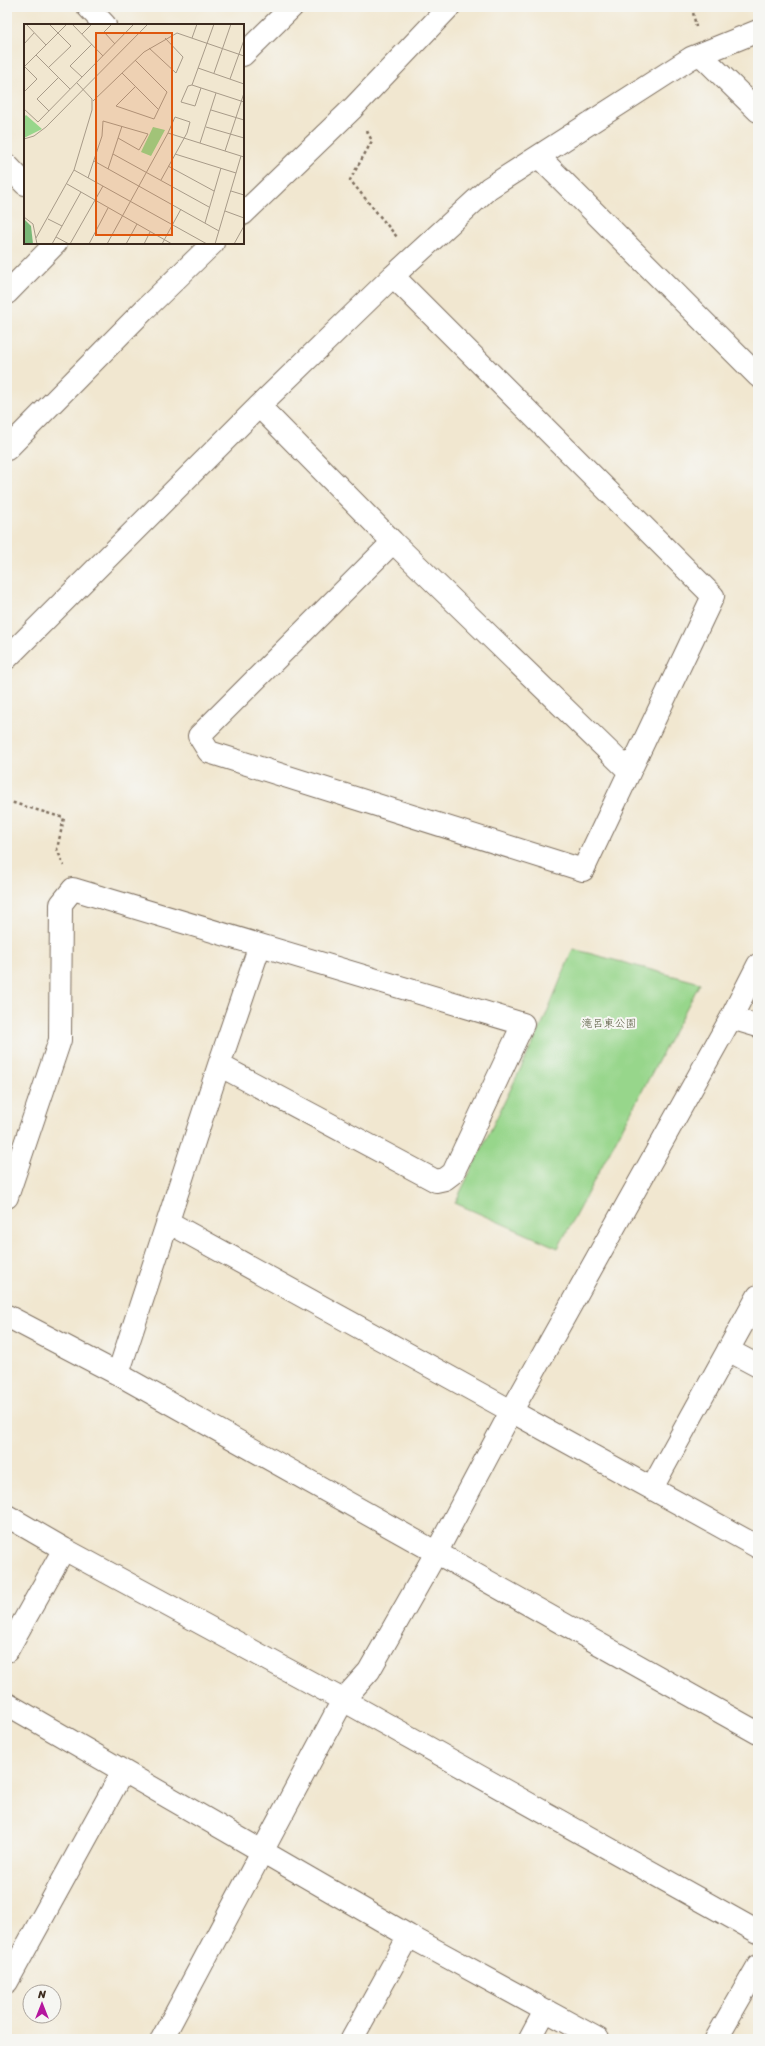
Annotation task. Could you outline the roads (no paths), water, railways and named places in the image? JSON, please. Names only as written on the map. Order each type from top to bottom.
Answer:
[{"type":"street","points":[[88,7],[104,24]]},
{"type":"street","points":[[244,55],[292,7]]},
{"type":"street","points":[[244,213],[352,108],[449,7]]},
{"type":"street","points":[[7,658],[259,406],[413,257],[489,188],[691,58],[758,31]]},
{"type":"street","points":[[701,55],[758,111]]},
{"type":"street","points":[[539,156],[758,376]]},
{"type":"street","points":[[7,165],[24,183]]},
{"type":"street","points":[[7,293],[55,244]]},
{"type":"street","points":[[7,449],[139,314],[212,244]]},
{"type":"street","points":[[393,542],[199,736],[209,752],[583,870],[713,596],[394,276]]},
{"type":"street","points":[[259,406],[393,542],[629,771]]},
{"type":"street","points":[[7,1197],[60,1040],[61,904],[73,888],[523,1024],[453,1173],[444,1179],[436,1181],[219,1065]]},
{"type":"street","points":[[118,1374],[219,1065],[260,945]]},
{"type":"street","points":[[162,2039],[343,1700],[369,1671],[436,1553],[511,1412],[731,1018],[758,965]]},
{"type":"street","points":[[731,1018],[758,1026]]},
{"type":"street","points":[[168,1222],[758,1547]]},
{"type":"street","points":[[652,1488],[758,1296]]},
{"type":"street","points":[[7,1316],[118,1374],[758,1733]]},
{"type":"street","points":[[728,1350],[758,1366]]},
{"type":"street","points":[[7,1516],[64,1549],[343,1700],[758,1932]]},
{"type":"street","points":[[7,1651],[64,1549]]},
{"type":"street","points":[[7,1704],[409,1936],[598,2039]]},
{"type":"street","points":[[7,1982],[123,1771]]},
{"type":"street","points":[[352,2039],[409,1936]]},
{"type":"street","points":[[716,2039],[758,1966]]},
{"type":"street","points":[[530,2039],[546,2011]]},
{"type":"park label","name":"滝呂東公園","points":[[609,1023]]}]
